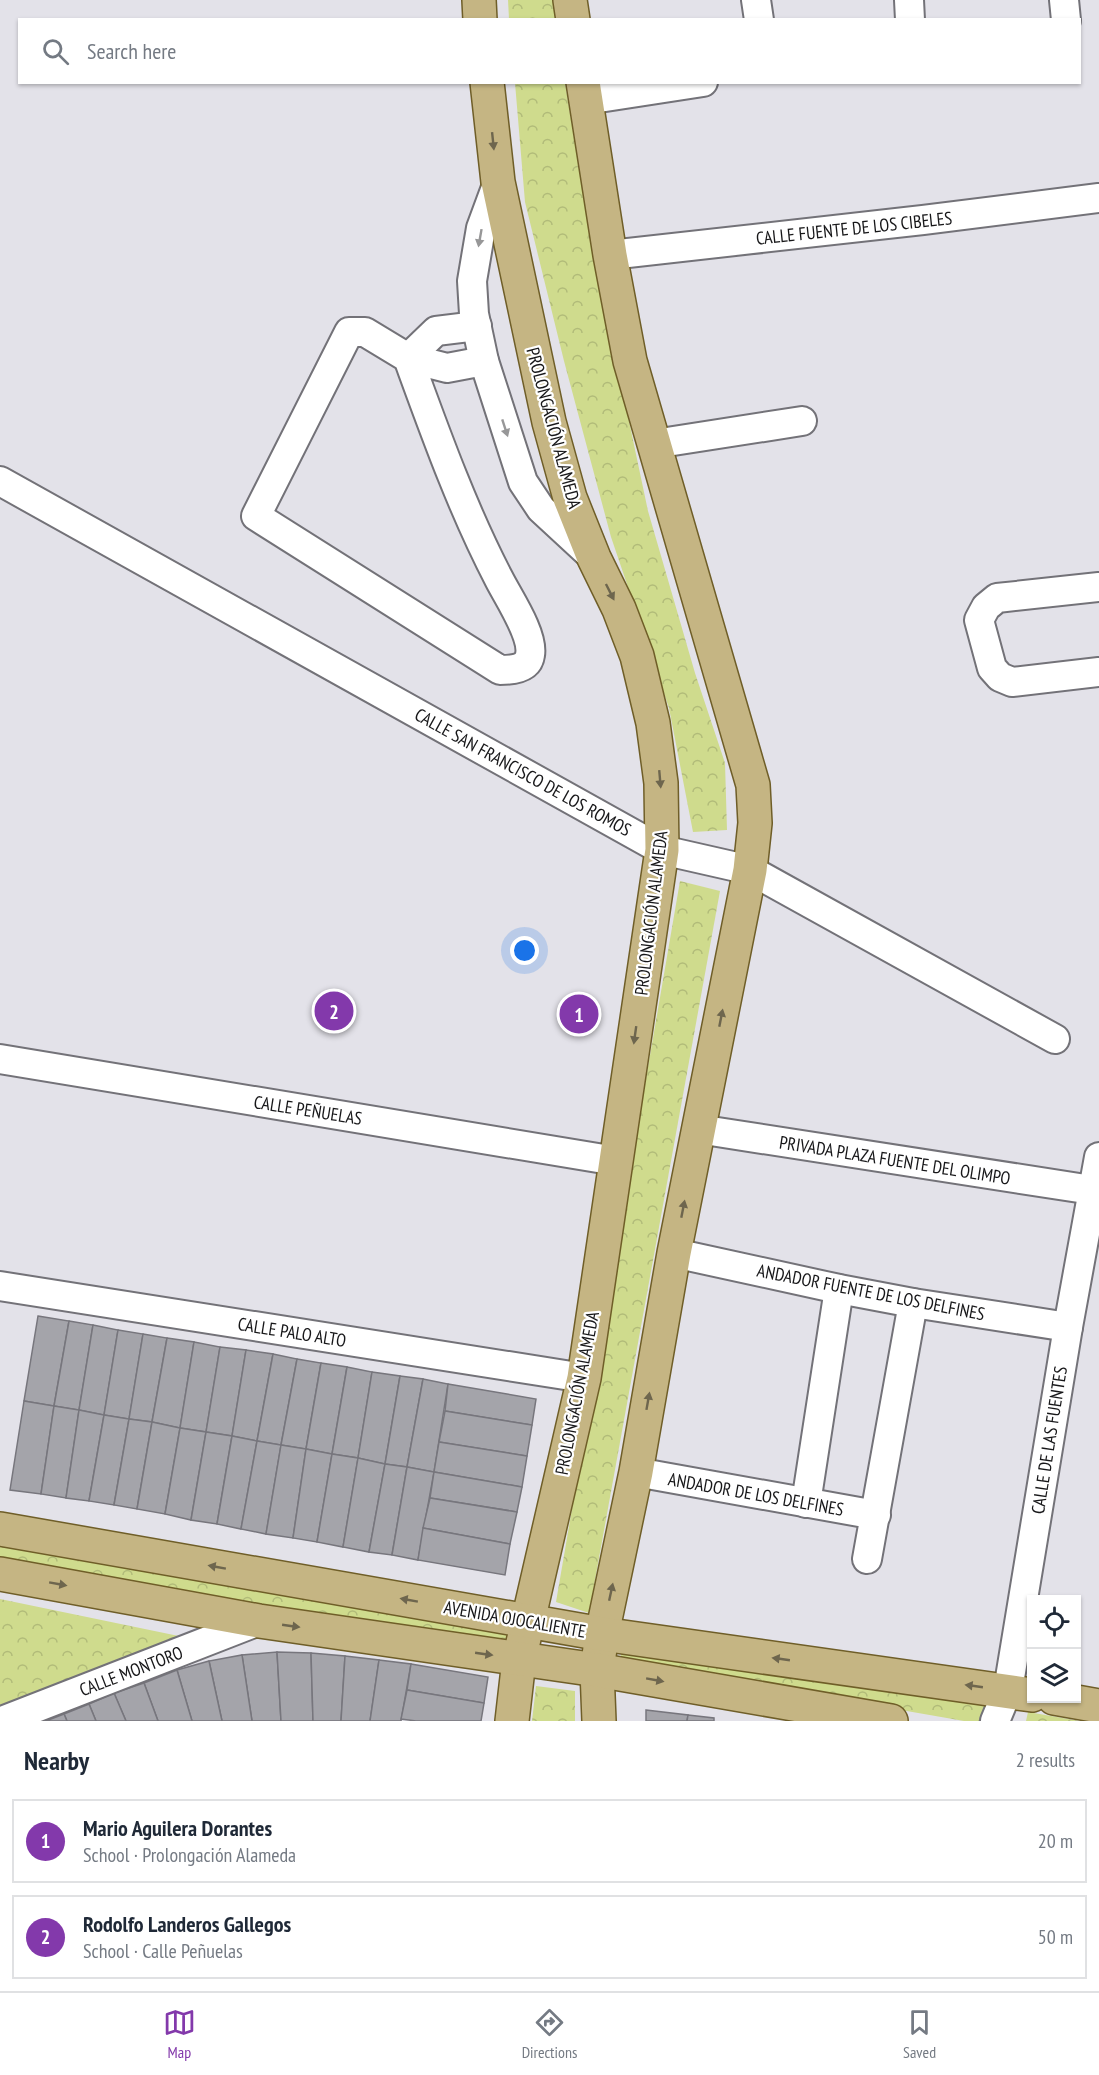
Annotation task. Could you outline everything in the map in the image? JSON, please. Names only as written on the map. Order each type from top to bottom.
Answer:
[{"type":"main road","points":[[478,0],[480,18]]},
{"type":"main road","points":[[570,0],[573,18]]},
{"type":"main road","name":"PROLONGACIÓN ALAMEDA","points":[[487,84],[498,182],[549,422],[570,498],[637,656],[653,723],[661,783],[662,850],[584,1378],[519,1660],[512,1721]]},
{"type":"main road","points":[[584,91],[610,255],[630,361],[753,784],[755,823],[750,870],[674,1253],[636,1472],[602,1634],[597,1670],[598,1721]]},
{"type":"main road","name":"AVENIDA OJOCALIENTE","points":[[0,1529],[602,1634],[1020,1692]]},
{"type":"main road","name":"AVENIDA OJOCALIENTE","points":[[0,1574],[260,1621],[597,1670],[891,1721]]},
{"type":"main road","points":[[1079,1703],[1099,1707]]},
{"type":"street","points":[[756,0],[759,18]]},
{"type":"street","points":[[909,0],[910,18]]},
{"type":"street","points":[[1064,0],[1066,18]]},
{"type":"street","points":[[584,91],[677,84]]},
{"type":"street","points":[[498,182],[481,228],[472,281],[484,361],[523,482],[541,509],[594,558]]},
{"type":"street","name":"CALLE FUENTE DE LOS CIBELES","points":[[610,255],[1099,198]]},
{"type":"street","points":[[408,358],[436,332],[477,326]]},
{"type":"street","points":[[408,358],[480,544],[529,638],[530,656],[525,664],[515,670],[501,670],[256,516],[349,332],[365,332],[408,358],[447,368],[484,361]]},
{"type":"street","points":[[654,444],[802,421]]},
{"type":"street","name":"CALLE SAN FRANCISCO DE LOS ROMOS","points":[[0,481],[662,850],[750,870],[1055,1039]]},
{"type":"street","points":[[1099,587],[997,598],[986,607],[979,620],[992,668],[1000,677],[1012,682],[1099,672]]},
{"type":"street","name":"CALLE PEÑUELAS","points":[[0,1059],[616,1161]]},
{"type":"street","name":"PRIVADA PLAZA FUENTE DEL OLIMPO","points":[[698,1129],[1097,1168]]},
{"type":"street","name":"CALLE DE LAS FUENTES","points":[[995,1721],[1020,1692],[1068,1326],[1097,1168]]},
{"type":"street","name":"ANDADOR FUENTE DE LOS DELFINES","points":[[674,1253],[913,1303],[1068,1326]]},
{"type":"street","name":"CALLE PALO ALTO","points":[[0,1286],[584,1378]]},
{"type":"street","points":[[806,1503],[839,1289]]},
{"type":"street","points":[[867,1559],[913,1303]]},
{"type":"street","name":"ANDADOR DE LOS DELFINES","points":[[636,1472],[876,1515]]},
{"type":"street","name":"CALLE MONTORO","points":[[2,1721],[260,1621]]},
{"type":"green space","points":[[508,0],[556,0],[558,18],[509,18]]},
{"type":"green space","points":[[515,84],[565,84],[592,246],[648,511],[695,673],[725,763],[727,830],[693,832],[669,708],[611,537],[525,202]]},
{"type":"green space","points":[[680,881],[720,891],[589,1613],[556,1602]]},
{"type":"green space","points":[[0,1541],[508,1629],[504,1647],[0,1560]]},
{"type":"green space","points":[[0,1599],[198,1640],[0,1713]]},
{"type":"green space","points":[[623,1649],[987,1705],[985,1721],[964,1721],[619,1661]]},
{"type":"green space","points":[[536,1686],[575,1691],[575,1721],[532,1721]]},
{"type":"green space","points":[[1028,1712],[1080,1721],[1026,1721]]},
{"type":"building","points":[[38,1316],[69,1321],[54,1406],[24,1401]]},
{"type":"building","points":[[69,1321],[93,1325],[79,1410],[54,1406]]},
{"type":"building","points":[[93,1325],[118,1330],[104,1415],[79,1410]]},
{"type":"building","points":[[118,1330],[143,1334],[129,1419],[104,1415]]},
{"type":"building","points":[[143,1334],[167,1338],[152,1422],[129,1419]]},
{"type":"building","points":[[167,1338],[194,1342],[180,1428],[152,1422]]},
{"type":"building","points":[[194,1342],[220,1347],[206,1432],[180,1428]]},
{"type":"building","points":[[220,1347],[246,1350],[232,1436],[206,1432]]},
{"type":"building","points":[[246,1350],[273,1354],[257,1441],[232,1436]]},
{"type":"building","points":[[273,1354],[297,1359],[281,1445],[257,1441]]},
{"type":"building","points":[[297,1359],[321,1363],[306,1449],[281,1445]]},
{"type":"building","points":[[321,1363],[347,1367],[332,1454],[306,1449]]},
{"type":"building","points":[[347,1367],[372,1372],[358,1458],[332,1454]]},
{"type":"building","points":[[372,1372],[400,1376],[385,1464],[358,1458]]},
{"type":"building","points":[[400,1376],[423,1379],[407,1467],[385,1464]]},
{"type":"building","points":[[423,1379],[448,1384],[434,1472],[407,1467]]},
{"type":"building","points":[[448,1384],[536,1399],[532,1425],[445,1411]]},
{"type":"building","points":[[24,1401],[54,1406],[41,1494],[10,1490]]},
{"type":"building","points":[[54,1406],[79,1410],[66,1498],[41,1494]]},
{"type":"building","points":[[79,1410],[104,1415],[89,1501],[66,1498]]},
{"type":"building","points":[[445,1411],[532,1425],[527,1456],[439,1442]]},
{"type":"building","points":[[104,1415],[129,1419],[114,1505],[89,1501]]},
{"type":"building","points":[[129,1419],[152,1422],[137,1509],[114,1505]]},
{"type":"building","points":[[152,1422],[180,1428],[165,1514],[137,1509]]},
{"type":"building","points":[[180,1428],[206,1432],[191,1520],[165,1514]]},
{"type":"building","points":[[206,1432],[232,1436],[217,1524],[191,1520]]},
{"type":"building","points":[[232,1436],[257,1441],[241,1529],[217,1524]]},
{"type":"building","points":[[257,1441],[281,1445],[266,1534],[241,1529]]},
{"type":"building","points":[[439,1442],[527,1456],[522,1487],[434,1472]]},
{"type":"building","points":[[281,1445],[306,1449],[293,1538],[266,1534]]},
{"type":"building","points":[[306,1449],[332,1454],[317,1542],[293,1538]]},
{"type":"building","points":[[332,1454],[358,1458],[343,1547],[317,1542]]},
{"type":"building","points":[[358,1458],[385,1464],[369,1552],[343,1547]]},
{"type":"building","points":[[385,1464],[407,1467],[392,1555],[369,1552]]},
{"type":"building","points":[[407,1467],[434,1472],[418,1560],[392,1555]]},
{"type":"building","points":[[434,1472],[522,1487],[517,1512],[430,1498]]},
{"type":"building","points":[[430,1498],[517,1512],[510,1544],[423,1528]]},
{"type":"building","points":[[423,1528],[510,1544],[505,1575],[418,1560]]},
{"type":"building","points":[[277,1652],[281,1721],[252,1721],[242,1655]]},
{"type":"building","points":[[277,1652],[311,1653],[313,1721],[281,1721]]},
{"type":"building","points":[[311,1653],[345,1656],[341,1721],[313,1721]]},
{"type":"building","points":[[242,1655],[252,1721],[222,1721],[209,1661]]},
{"type":"building","points":[[345,1656],[379,1660],[370,1721],[341,1721]]},
{"type":"building","points":[[379,1660],[411,1664],[401,1721],[370,1721]]},
{"type":"building","points":[[209,1661],[222,1721],[192,1721],[177,1670]]},
{"type":"building","points":[[411,1664],[488,1677],[484,1703],[407,1690]]},
{"type":"building","points":[[177,1670],[192,1721],[158,1721],[144,1683]]},
{"type":"building","points":[[144,1683],[158,1721],[126,1721],[114,1693]]},
{"type":"building","points":[[407,1690],[484,1703],[481,1721],[401,1719]]},
{"type":"building","points":[[114,1693],[126,1721],[96,1721],[89,1704]]},
{"type":"building","points":[[89,1704],[96,1721],[67,1721],[64,1714]]},
{"type":"building","points":[[646,1710],[688,1715],[687,1721],[646,1721]]},
{"type":"building","points":[[64,1714],[67,1721],[46,1721]]},
{"type":"building","points":[[688,1715],[714,1718],[714,1721],[687,1721]]},
{"type":"place","name":"Rodolfo Landeros Gallegos","points":[[334,1011]]},
{"type":"place","name":"Mario Aguilera Dorantes","points":[[579,1014]]}]
